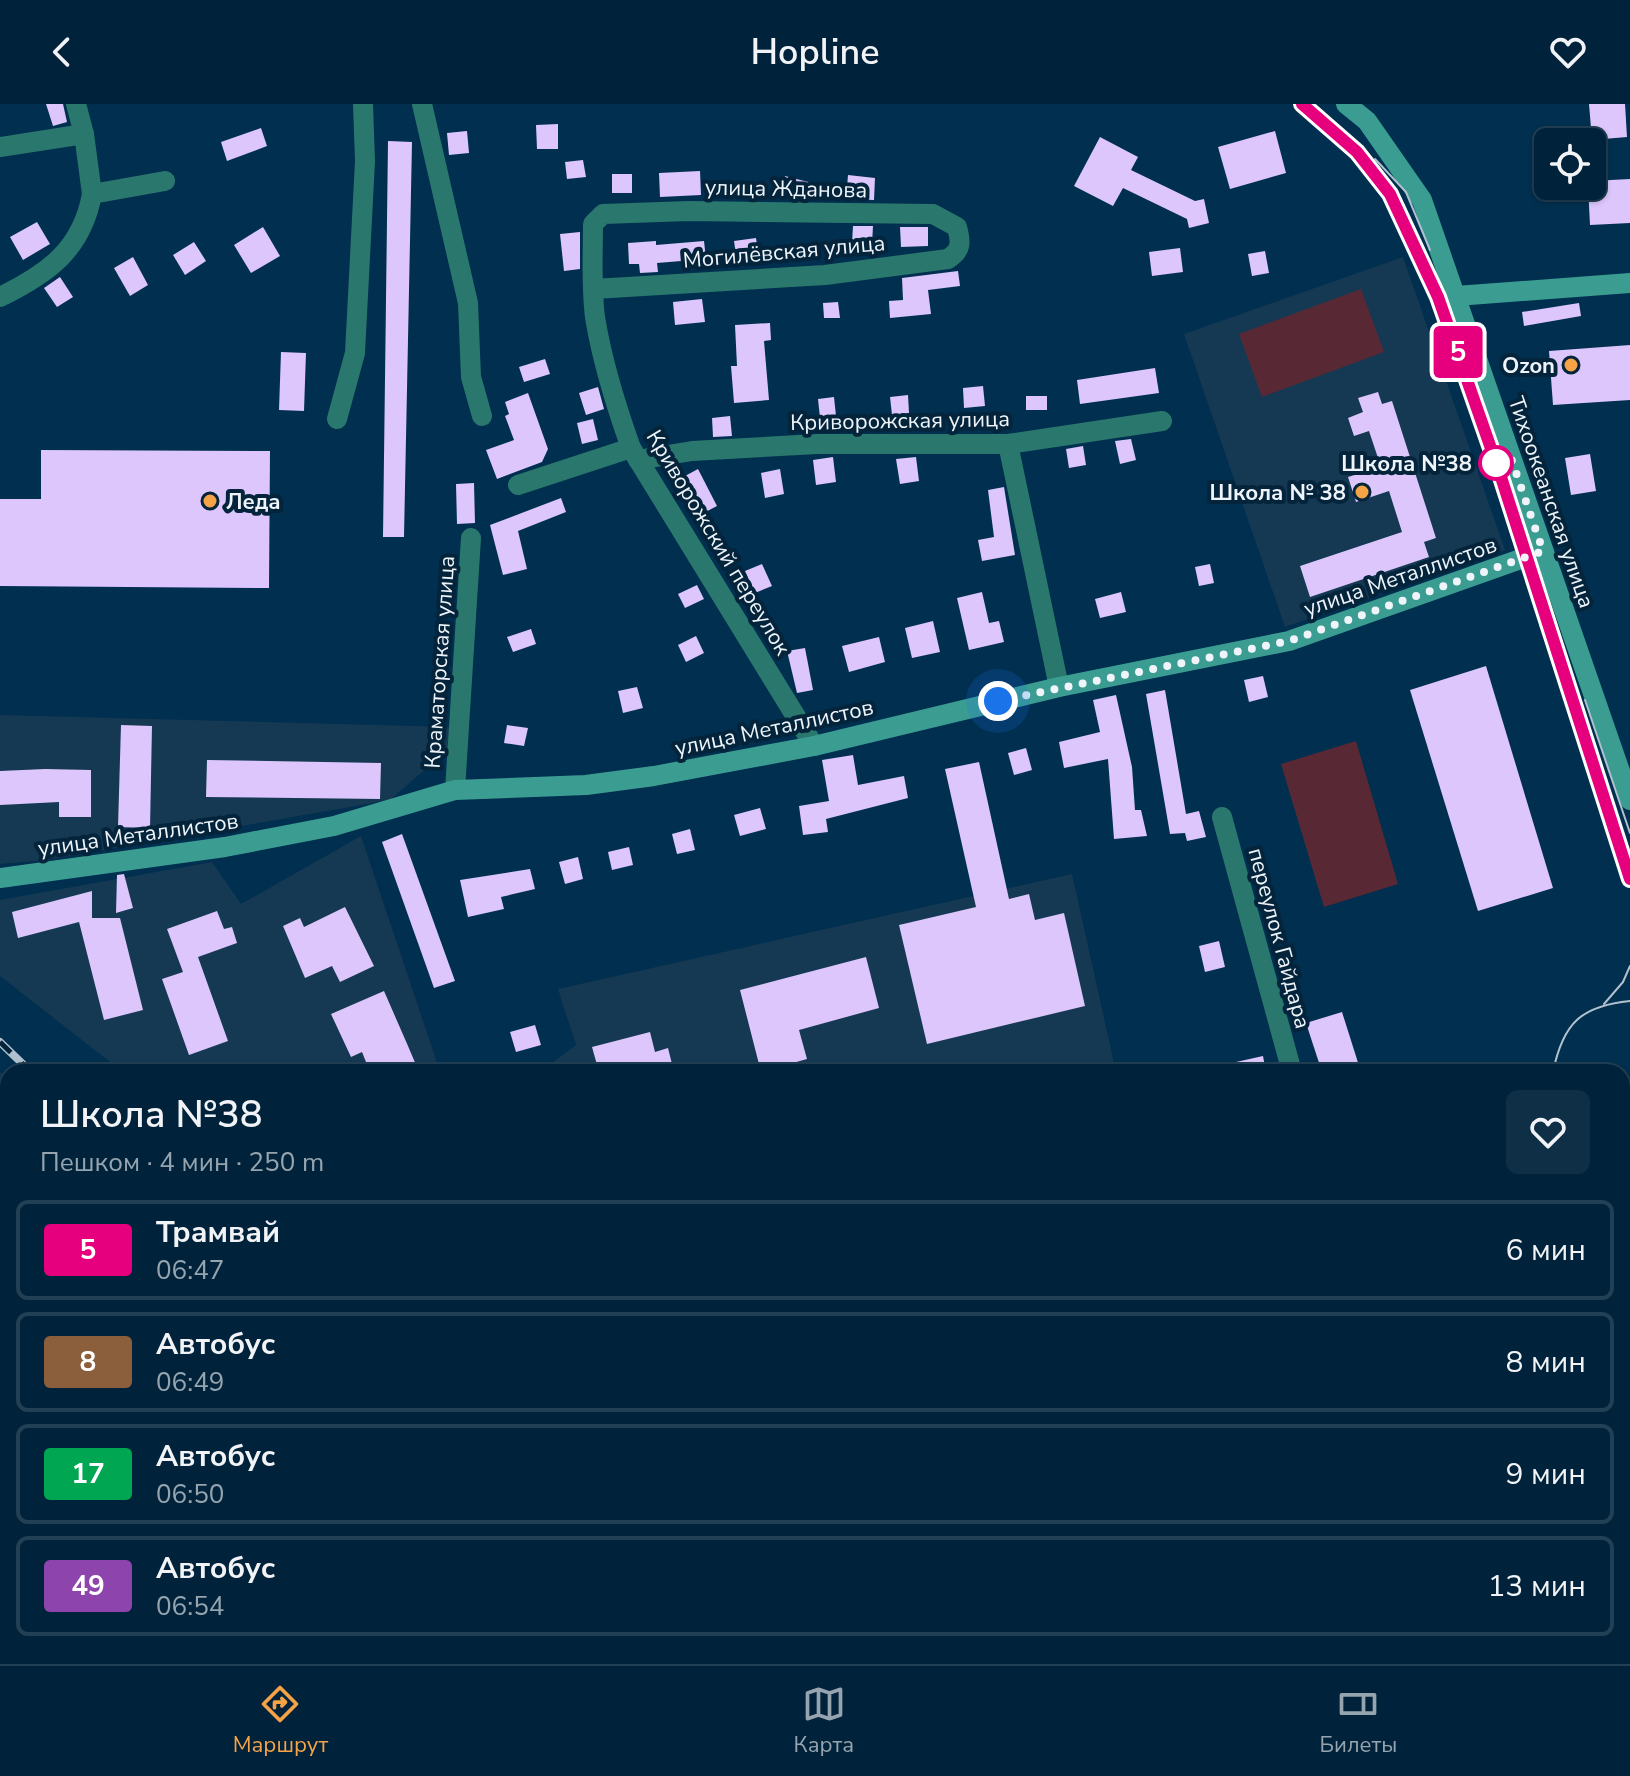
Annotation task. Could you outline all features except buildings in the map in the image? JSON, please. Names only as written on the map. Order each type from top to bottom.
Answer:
[{"type":"street","points":[[337,419],[355,353],[365,161],[363,104]]},
{"type":"street","points":[[422,104],[468,303],[471,377],[482,416]]},
{"type":"street","name":"Тихоокеанская улица","points":[[1346,104],[1370,112],[1422,200],[1630,800]]},
{"type":"street","points":[[0,297],[73,248],[88,215],[92,194],[82,105]]},
{"type":"street","points":[[0,147],[84,134]]},
{"type":"street","points":[[92,194],[165,181]]},
{"type":"street","name":"улица Жданова","points":[[603,214],[689,211],[933,214],[957,227],[959,236]]},
{"type":"street","name":"Криворожский переулок","points":[[603,214],[593,224],[595,316],[609,377],[634,454],[814,746]]},
{"type":"street","name":"Могилёвская улица","points":[[594,289],[825,275],[948,259],[957,253],[959,236]]},
{"type":"street","points":[[1456,296],[1630,283]]},
{"type":"street","name":"Криворожская улица","points":[[634,454],[817,444],[1008,444],[1162,421]]},
{"type":"street","points":[[1008,444],[1059,687]]},
{"type":"street","points":[[518,485],[634,454]]},
{"type":"street","name":"Краматорская улица","points":[[455,790],[471,538]]},
{"type":"street","name":"улица Металлистов","points":[[0,878],[225,847],[334,826],[455,790],[627,780],[814,746],[1059,687],[1289,641],[1543,551]]},
{"type":"street","name":"переулок Гайдара","points":[[1222,817],[1290,1064]]},
{"type":"shaded area","name":"Школа № 38","points":[[1403,257],[1505,550],[1285,627],[1184,334]]},
{"type":"shaded area","points":[[1361,289],[1384,352],[1262,397],[1239,334]]},
{"type":"shaded area","points":[[0,715],[452,727],[452,746],[390,800],[47,860],[0,864]]},
{"type":"shaded area","points":[[1356,741],[1398,884],[1324,907],[1281,764]]},
{"type":"shaded area","points":[[361,836],[437,1064],[113,1064],[0,976],[0,900],[212,862],[241,904]]},
{"type":"shaded area","points":[[1072,874],[1114,1064],[551,1064],[576,1045],[558,989]]},
{"type":"tram line","points":[[1302,104],[1357,152],[1390,194],[1438,297],[1501,477],[1630,879]]},
{"type":"tram line","name":"5","points":[[1302,104],[1321,117],[1357,152],[1390,194],[1438,297],[1501,477],[1630,879]]},
{"type":"tram line","points":[[1375,159],[1406,192],[1430,250]]},
{"type":"tram line","points":[[1585,700],[1630,833]]},
{"type":"tram line","points":[[1604,1004],[1623,982],[1630,966]]},
{"type":"tram line","points":[[1555,1064],[1562,1041],[1577,1020],[1599,1007],[1630,1001]]},
{"type":"railway","points":[[0,1042],[23,1064]]},
{"type":"place","name":"Ozon","points":[[1571,365]]},
{"type":"place","name":"Школа №38","points":[[1496,463]]},
{"type":"place","name":"Школа № 38","points":[[1362,492]]},
{"type":"place","name":"Леда","points":[[210,501]]},
{"type":"route","points":[[998,701],[1289,641],[1543,551],[1511,458],[1496,463]]}]
